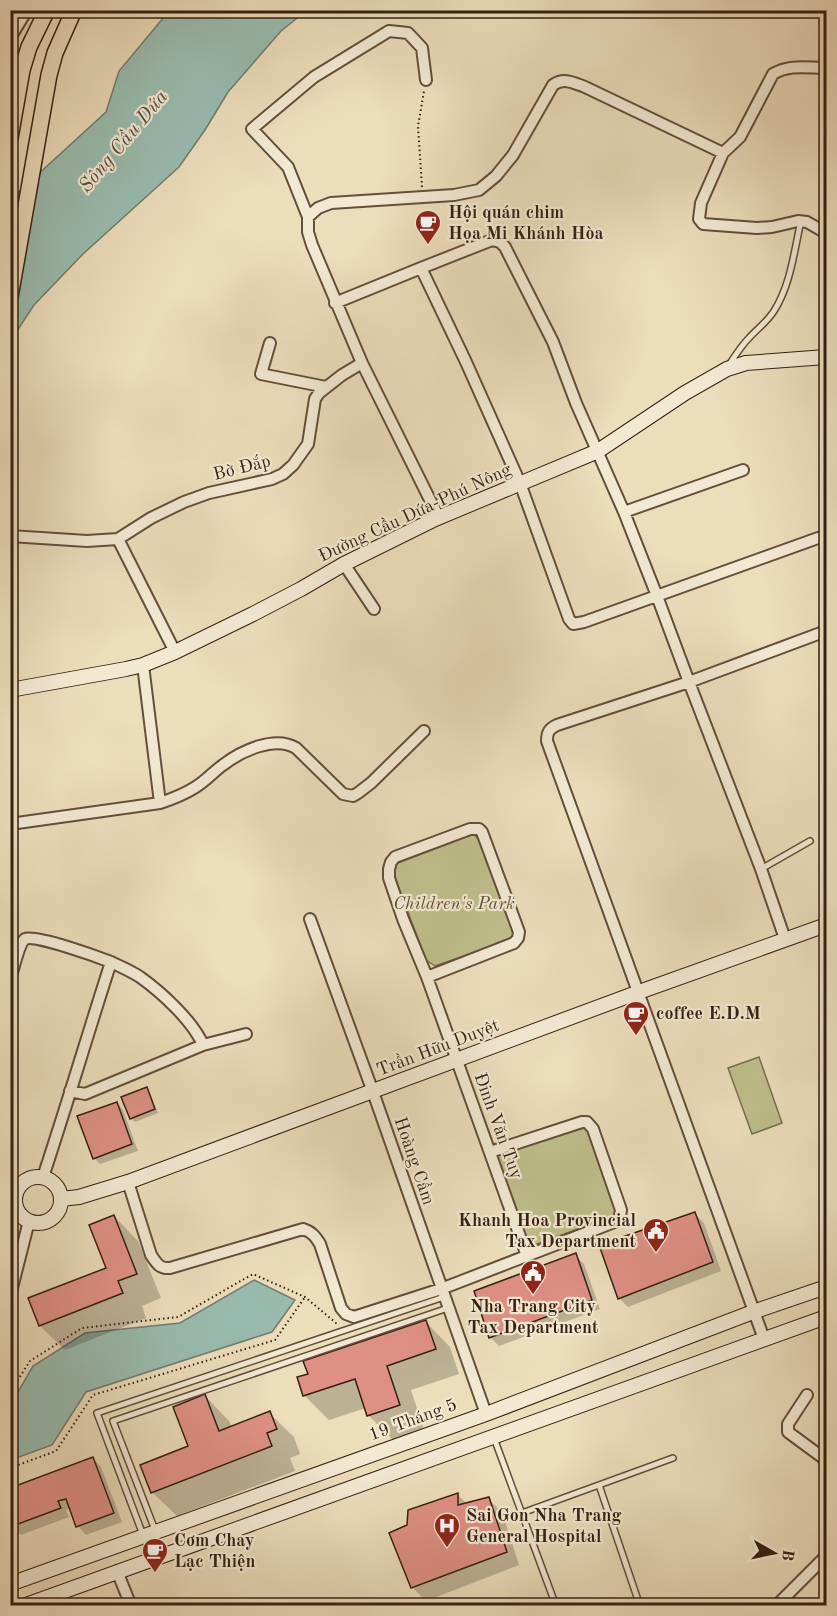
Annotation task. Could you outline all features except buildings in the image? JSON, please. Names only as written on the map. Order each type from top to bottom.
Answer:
[{"type":"main road","points":[[10,138],[22,70],[29,46],[46,10]]},
{"type":"main road","points":[[10,297],[49,75],[55,53],[74,10]]},
{"type":"street","points":[[10,38],[27,10]]},
{"type":"street","points":[[426,80],[422,48],[408,33],[389,31],[314,78],[252,129],[288,167],[308,217],[308,232],[312,245],[335,303],[362,363],[440,518]]},
{"type":"street","points":[[826,69],[788,68],[773,74],[740,137],[723,153],[701,203],[699,219],[703,224],[758,228],[801,221],[826,233]]},
{"type":"street","points":[[308,217],[318,208],[332,203],[454,195],[484,187],[513,155],[553,85],[563,80],[585,87],[723,153]]},
{"type":"street","points":[[335,303],[492,240],[500,242],[505,248],[553,342],[576,403],[624,512],[761,869],[785,939]]},
{"type":"street","points":[[422,268],[520,483],[569,619],[573,624],[826,537]]},
{"type":"street","points":[[270,343],[261,374],[326,387]]},
{"type":"street","name":"Đường Cầu Dứa-Phú Nông","points":[[10,690],[126,669],[175,652],[302,589],[344,564],[440,518],[598,451],[685,393],[727,369],[746,363],[826,357]]},
{"type":"street","name":"Bờ Đắp","points":[[118,539],[151,518],[184,502],[209,493],[272,479],[283,474],[293,465],[308,444],[315,399],[326,387],[362,363]]},
{"type":"street","points":[[624,512],[743,470]]},
{"type":"street","points":[[10,536],[77,540],[118,539],[175,652]]},
{"type":"street","points":[[344,564],[374,609]]},
{"type":"street","points":[[764,1339],[547,741],[547,735],[549,729],[557,725],[689,682],[826,631]]},
{"type":"street","points":[[142,665],[160,803]]},
{"type":"street","points":[[10,824],[160,803],[194,788],[224,764],[243,753],[273,742],[287,743],[296,748],[343,794],[353,795],[370,783],[424,731]]},
{"type":"street","name":"Đinh Văn Tuy","points":[[427,977],[514,943],[518,938],[519,932],[479,829],[470,829],[395,857],[391,862],[389,878],[527,1256]]},
{"type":"street","name":"Hoàng Cầm","points":[[310,919],[486,1414]]},
{"type":"street","name":"Trần Hữu Duyệt","points":[[61,1199],[79,1197],[128,1182],[826,925]]},
{"type":"street","points":[[10,979],[21,944],[26,939],[33,938],[62,945],[111,962],[139,977],[156,990],[192,1026],[203,1045]]},
{"type":"street","points":[[44,1177],[111,962]]},
{"type":"street","points":[[70,1091],[85,1094],[203,1045],[246,1034]]},
{"type":"street","points":[[128,1182],[157,1265],[164,1269],[170,1268],[303,1229],[310,1231],[316,1237],[341,1308],[346,1314],[354,1317],[443,1293],[527,1256],[617,1221],[620,1216],[621,1209],[593,1129],[589,1124],[582,1122],[490,1152]]},
{"type":"street","points":[[44,1177],[56,1185],[60,1192],[60,1207],[51,1219],[37,1223],[29,1221],[13,1208],[14,1188],[28,1178],[44,1177]]},
{"type":"street","points":[[10,1296],[29,1221]]},
{"type":"street","name":"19 Tháng 5","points":[[10,1584],[486,1414],[753,1312],[826,1287]]},
{"type":"street","points":[[23,1605],[826,1317]]},
{"type":"street","points":[[807,1395],[788,1424],[788,1432],[826,1460]]},
{"type":"street","points":[[486,1414],[494,1437]]},
{"type":"street","points":[[110,1548],[131,1605]]},
{"type":"street","points":[[776,1605],[826,1556]]},
{"type":"lane","points":[[727,369],[741,347],[764,325],[774,311],[784,291],[801,221]]},
{"type":"lane","points":[[761,869],[810,842]]},
{"type":"lane","points":[[150,1534],[97,1413],[443,1293]]},
{"type":"lane","points":[[150,1534],[113,1421],[448,1308]]},
{"type":"lane","points":[[494,1437],[556,1605]]},
{"type":"lane","points":[[522,1513],[673,1458]]},
{"type":"lane","points":[[599,1485],[640,1605]]},
{"type":"path","points":[[422,196],[418,126],[426,80]]},
{"type":"path","points":[[10,1392],[30,1361],[82,1328],[178,1317],[253,1274],[305,1297],[336,1323],[354,1317]]},
{"type":"path","points":[[110,1605],[119,1602],[120,1605]]},
{"type":"green space","name":"Children's Park","points":[[474,834],[479,840],[514,933],[512,939],[435,966],[426,960],[393,870],[398,863]]},
{"type":"green space","points":[[759,1057],[782,1123],[752,1134],[728,1068]]},
{"type":"green space","points":[[583,1127],[587,1130],[616,1211],[613,1216],[529,1247],[497,1156]]},
{"type":"water","name":"Sông Cầu Dứa","points":[[169,11],[306,11],[281,31],[228,92],[179,167],[83,254],[34,305],[11,340],[11,199],[106,112],[119,71]]},
{"type":"water","points":[[254,1280],[295,1300],[272,1332],[86,1392],[52,1445],[11,1460],[11,1404],[33,1366],[85,1333],[180,1323]]},
{"type":"place","name":"Hội quán chim Họa Mi Khánh Hòa","points":[[428,246]]},
{"type":"place","name":"coffee E.D.M","points":[[636,1037]]},
{"type":"place","name":"Khanh Hoa Provincial Tax Department","points":[[656,1254]]},
{"type":"place","name":"Nha Trang City Tax Department","points":[[533,1296]]},
{"type":"place","name":"Sai Gon Nha Trang General Hospital","points":[[447,1549]]},
{"type":"place","name":"Cơm Chay Lạc Thiện","points":[[155,1574]]}]
